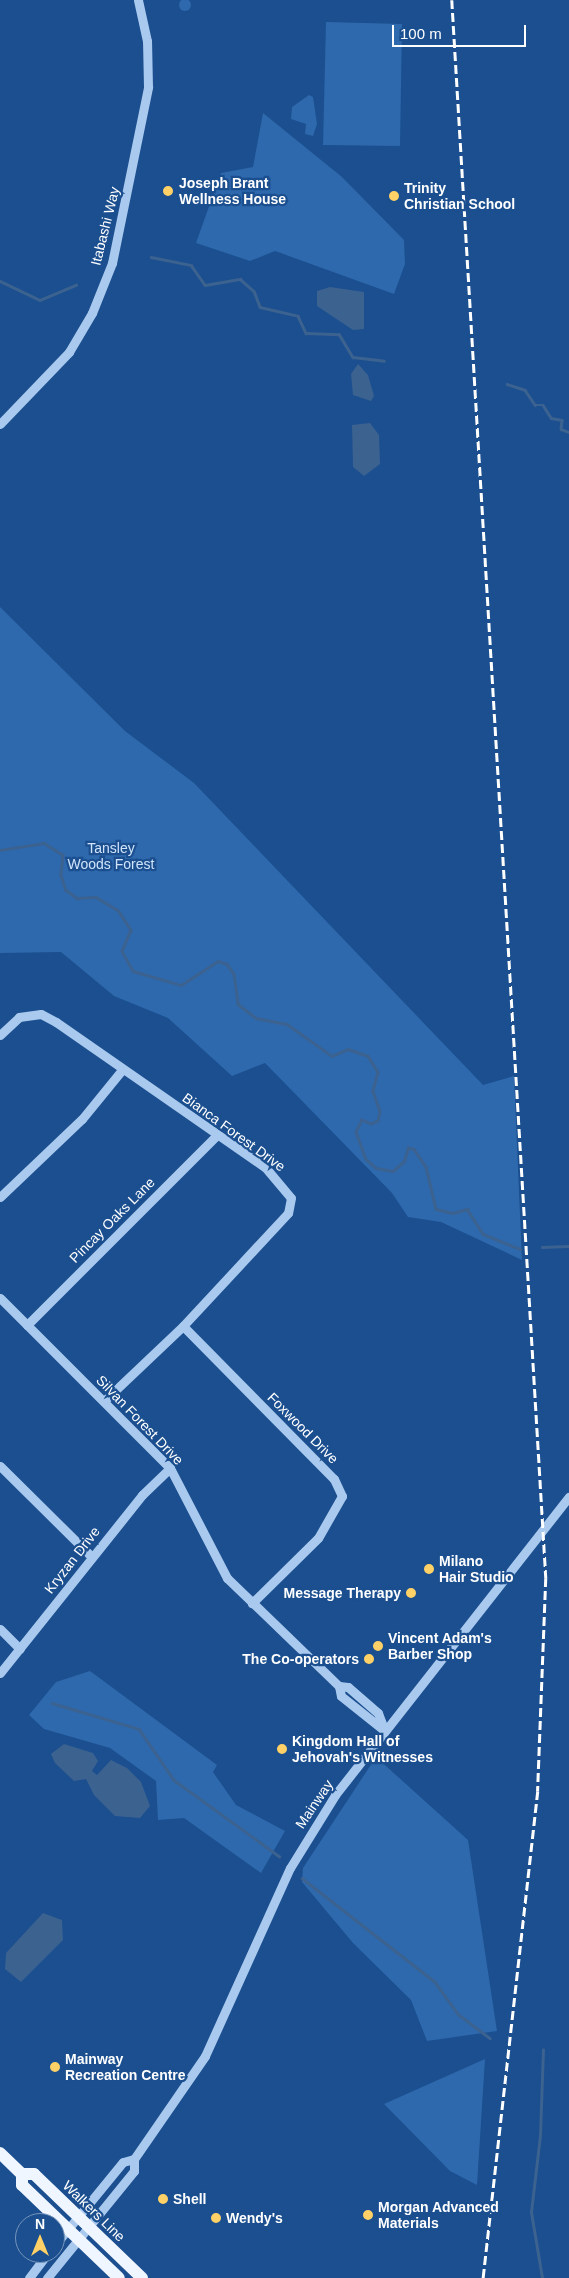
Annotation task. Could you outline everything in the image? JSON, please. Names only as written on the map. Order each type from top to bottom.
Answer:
[{"type":"main road","name":"Walkers Line","points":[[0,2153],[22,2174],[34,2174],[142,2278]]},
{"type":"main road","name":"Walkers Line","points":[[22,2174],[22,2185],[119,2278]]},
{"type":"street","name":"Itabashi Way","points":[[0,424],[69,352],[92,314],[112,263],[148,87],[147,41],[138,0]]},
{"type":"street","name":"Bianca Forest Drive","points":[[0,1035],[19,1017],[41,1014],[217,1135],[284,1186],[291,1198],[288,1213],[183,1326],[104,1401]]},
{"type":"street","points":[[0,1197],[82,1119],[122,1070]]},
{"type":"street","name":"Pincay Oaks Lane","points":[[27,1325],[217,1135]]},
{"type":"street","name":"Silvan Forest Drive","points":[[0,1298],[170,1468],[215,1559],[252,1603],[339,1686],[341,1696],[385,1731]]},
{"type":"street","name":"Foxwood Drive","points":[[183,1326],[334,1480],[342,1496],[318,1538],[252,1603]]},
{"type":"street","points":[[0,1466],[92,1557]]},
{"type":"street","name":"Kryzan Drive","points":[[0,1673],[92,1557],[170,1468]]},
{"type":"street","name":"Mainway","points":[[47,2278],[90,2229],[134,2171],[134,2159],[205,2056],[290,1868],[316,1824],[385,1731],[569,1497]]},
{"type":"street","points":[[0,1629],[20,1649]]},
{"type":"street","name":"Silvan Forest Drive","points":[[339,1686],[348,1687],[378,1713],[385,1731]]},
{"type":"street","name":"Mainway","points":[[65,2232],[123,2162],[134,2159]]},
{"type":"street","points":[[29,2278],[40,2263]]},
{"type":"green space","points":[[183,-1],[187,-1],[191,5],[187,11],[183,11],[179,7],[179,3]]},
{"type":"green space","points":[[326,22],[402,24],[400,146],[323,145]]},
{"type":"green space","points":[[309,95],[313,97],[317,124],[313,136],[305,134],[306,124],[291,119],[292,107]]},
{"type":"green space","points":[[263,113],[342,177],[404,240],[405,264],[394,294],[275,251],[250,261],[196,243],[221,173],[253,167]]},
{"type":"green space","name":"Tansley Woods Forest","points":[[0,607],[125,731],[194,783],[483,1085],[514,1076],[522,1260],[441,1222],[408,1217],[392,1193],[265,1063],[232,1076],[168,1018],[114,996],[61,952],[0,953]]},
{"type":"green space","points":[[90,1671],[217,1765],[213,1772],[236,1805],[285,1831],[261,1873],[184,1818],[158,1820],[156,1781],[110,1748],[44,1729],[29,1715],[56,1682]]},
{"type":"green space","points":[[376,1757],[468,1840],[497,2031],[427,2041],[411,2000],[353,1943],[302,1882],[303,1868]]},
{"type":"green space","points":[[485,2059],[477,2185],[450,2171],[384,2104]]},
{"type":"shaded area","points":[[330,287],[364,292],[364,329],[353,330],[317,306],[317,291]]},
{"type":"shaded area","points":[[358,364],[368,375],[374,396],[371,401],[353,395],[351,374]]},
{"type":"shaded area","points":[[370,423],[379,435],[380,464],[364,476],[353,467],[352,425]]},
{"type":"shaded area","points":[[64,1744],[93,1753],[98,1761],[92,1771],[97,1775],[111,1760],[127,1768],[141,1782],[150,1806],[140,1818],[115,1816],[94,1795],[86,1779],[74,1781],[55,1763],[51,1754]]},
{"type":"shaded area","points":[[43,1913],[62,1920],[63,1940],[21,1982],[5,1969],[6,1953]]},
{"type":"waterway","points":[[151,257],[191,265],[205,285],[240,279],[254,291],[260,307],[298,316],[306,333],[339,334],[353,357],[384,361]]},
{"type":"waterway","points":[[0,281],[40,300],[76,285]]},
{"type":"waterway","points":[[507,384],[525,390],[535,405],[543,405],[551,418],[562,420],[561,429],[569,432]]},
{"type":"waterway","points":[[0,850],[44,843],[63,855],[61,875],[66,890],[77,898],[96,897],[118,910],[131,930],[122,951],[133,971],[181,985],[218,961],[227,964],[234,974],[238,1004],[256,1018],[287,1024],[332,1056],[348,1049],[368,1056],[378,1072],[373,1091],[380,1111],[378,1121],[371,1124],[362,1120],[356,1132],[366,1159],[376,1168],[393,1171],[404,1161],[408,1148],[414,1149],[426,1167],[436,1209],[453,1213],[467,1209],[483,1234],[520,1249]]},
{"type":"waterway","points":[[542,1247],[569,1246]]},
{"type":"waterway","points":[[52,1703],[139,1729],[174,1780],[279,1856]]},
{"type":"waterway","points":[[302,1878],[435,1982],[458,2014],[490,2038]]},
{"type":"waterway","points":[[542,2278],[531,2212],[540,2135],[543,2050]]},
{"type":"railway","points":[[452,0],[546,1578],[538,1791],[483,2278]]},
{"type":"place","name":"Joseph Brant Wellness House","points":[[168,191]]},
{"type":"place","name":"Trinity Christian School","points":[[394,196]]},
{"type":"place","name":"Milano Hair Studio","points":[[429,1569]]},
{"type":"place","name":"Message Therapy","points":[[411,1593]]},
{"type":"place","name":"Vincent Adam's Barber Shop","points":[[378,1646]]},
{"type":"place","name":"The Co-operators","points":[[369,1659]]},
{"type":"place","name":"Kingdom Hall of Jehovah's Witnesses","points":[[282,1749]]},
{"type":"place","name":"Mainway Recreation Centre","points":[[55,2067]]},
{"type":"place","name":"Shell","points":[[163,2199]]},
{"type":"place","name":"Morgan Advanced Materials","points":[[368,2215]]},
{"type":"place","name":"Wendy's","points":[[216,2218]]}]
